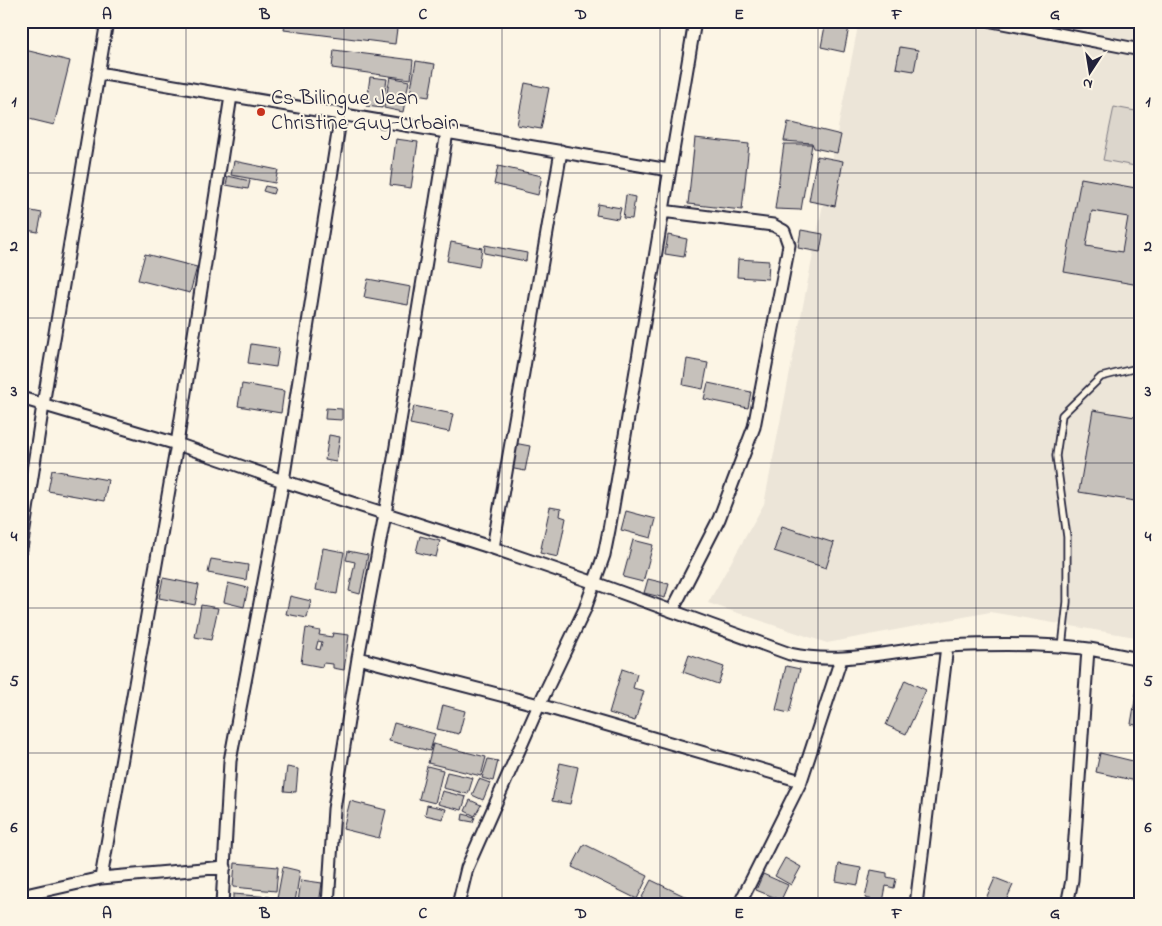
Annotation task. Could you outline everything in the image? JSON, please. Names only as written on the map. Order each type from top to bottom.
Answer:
[{"type":"street","points":[[21,548],[107,21]]},
{"type":"street","points":[[458,905],[468,868],[539,705],[585,609],[604,555],[694,21]]},
{"type":"street","points":[[992,21],[1141,50]]},
{"type":"street","points":[[98,73],[668,170]]},
{"type":"street","points":[[102,878],[177,444],[231,96]]},
{"type":"street","points":[[222,905],[230,761],[283,481],[342,114]]},
{"type":"street","points":[[328,905],[332,821],[358,658],[386,514],[447,132]]},
{"type":"street","points":[[493,548],[561,152]]},
{"type":"street","points":[[662,211],[773,225],[784,231],[790,245],[754,426],[719,519],[672,611]]},
{"type":"street","points":[[21,398],[177,444],[283,481],[493,548],[790,654],[810,659],[841,659],[947,646],[1032,645],[1088,649],[1141,659]]},
{"type":"street","points":[[916,905],[947,646]]},
{"type":"street","points":[[1068,905],[1072,880],[1088,649]]},
{"type":"street","points":[[358,658],[539,705],[801,781]]},
{"type":"street","points":[[739,905],[801,781],[841,659]]},
{"type":"street","points":[[21,896],[102,878],[225,867]]},
{"type":"lane","points":[[1062,647],[1067,602],[1067,537],[1056,456],[1062,414],[1101,377],[1141,367]]},
{"type":"shaded area","points":[[859,21],[1141,21],[1141,638],[990,612],[827,643],[708,603],[764,504]]},
{"type":"shaded area","points":[[1114,107],[1141,112],[1141,140],[1135,166],[1103,160]]},
{"type":"building","points":[[285,21],[398,21],[395,44],[284,30]]},
{"type":"building","points":[[826,21],[850,22],[844,52],[821,47]]},
{"type":"building","points":[[900,47],[918,50],[914,71],[896,68]]},
{"type":"building","points":[[21,49],[70,61],[54,125],[21,117]]},
{"type":"building","points":[[334,50],[413,60],[411,79],[332,68]]},
{"type":"building","points":[[416,61],[435,64],[429,97],[410,94]]},
{"type":"building","points":[[370,77],[387,79],[382,108],[366,106]]},
{"type":"building","points":[[390,77],[409,81],[403,112],[384,108]]},
{"type":"building","points":[[525,83],[549,88],[541,129],[517,125]]},
{"type":"building","points":[[788,122],[841,135],[837,153],[814,148],[812,143],[784,141]]},
{"type":"building","points":[[695,138],[749,144],[742,210],[688,204]]},
{"type":"building","points":[[396,139],[418,142],[411,188],[390,185]]},
{"type":"building","points":[[784,144],[812,144],[801,210],[775,209]]},
{"type":"building","points":[[817,156],[843,161],[835,206],[809,201]]},
{"type":"building","points":[[234,161],[278,170],[275,183],[231,175]]},
{"type":"building","points":[[498,166],[542,176],[538,195],[494,184]]},
{"type":"building","points":[[228,176],[250,181],[248,189],[226,185]]},
{"type":"building","points":[[1081,178],[1141,189],[1141,273],[1139,285],[1064,272]],"holes":[[[1092,211],[1128,217],[1122,252],[1086,246]]]},
{"type":"building","points":[[265,186],[275,188],[273,194],[263,191]]},
{"type":"building","points":[[626,195],[635,197],[632,219],[623,218]]},
{"type":"building","points":[[598,204],[621,208],[618,219],[596,215]]},
{"type":"building","points":[[21,209],[42,213],[38,232],[21,229]]},
{"type":"building","points":[[801,230],[823,234],[820,252],[798,248]]},
{"type":"building","points":[[668,235],[687,239],[684,257],[665,254]]},
{"type":"building","points":[[451,242],[482,248],[479,267],[447,261]]},
{"type":"building","points":[[485,245],[527,253],[526,261],[484,253]]},
{"type":"building","points":[[145,254],[197,267],[190,293],[138,280]]},
{"type":"building","points":[[738,259],[769,261],[768,279],[737,277]]},
{"type":"building","points":[[368,279],[411,287],[408,305],[364,297]]},
{"type":"building","points":[[21,301],[27,303],[25,313],[21,312]]},
{"type":"building","points":[[251,344],[279,348],[276,367],[248,363]]},
{"type":"building","points":[[687,359],[708,363],[703,389],[683,385]]},
{"type":"building","points":[[708,383],[751,392],[748,408],[704,399]]},
{"type":"building","points":[[242,384],[284,391],[281,413],[238,406]]},
{"type":"building","points":[[414,406],[453,414],[449,432],[410,424]]},
{"type":"building","points":[[326,408],[342,409],[342,420],[325,419]]},
{"type":"building","points":[[1093,410],[1141,418],[1141,502],[1079,492]]},
{"type":"building","points":[[329,435],[340,437],[336,462],[325,460]]},
{"type":"building","points":[[514,443],[530,446],[525,471],[509,468]]},
{"type":"building","points":[[52,470],[108,480],[104,501],[48,491]]},
{"type":"building","points":[[550,507],[561,509],[560,516],[566,518],[558,557],[540,553]]},
{"type":"building","points":[[626,511],[656,519],[651,538],[621,530]]},
{"type":"building","points":[[782,526],[834,543],[826,568],[774,551]]},
{"type":"building","points":[[420,536],[440,541],[436,557],[416,552]]},
{"type":"building","points":[[633,540],[653,545],[643,582],[623,577]]},
{"type":"building","points":[[323,548],[344,552],[337,594],[316,590]]},
{"type":"building","points":[[348,551],[368,555],[360,594],[349,591],[355,562],[346,560]]},
{"type":"building","points":[[211,559],[248,565],[246,580],[208,573]]},
{"type":"building","points":[[163,578],[199,585],[195,605],[159,598]]},
{"type":"building","points":[[648,579],[669,584],[665,598],[644,593]]},
{"type":"building","points":[[228,583],[248,588],[244,607],[224,602]]},
{"type":"building","points":[[290,596],[311,601],[307,618],[286,614]]},
{"type":"building","points":[[201,605],[218,608],[211,640],[195,637]]},
{"type":"building","points":[[306,628],[320,631],[319,635],[332,637],[333,633],[349,635],[344,670],[333,668],[333,664],[323,663],[322,667],[301,663]],"holes":[[[318,641],[322,642],[320,650],[316,649]]]},
{"type":"building","points":[[689,655],[724,667],[718,684],[683,672]]},
{"type":"building","points":[[786,666],[800,669],[789,713],[776,710]]},
{"type":"building","points":[[622,669],[637,674],[633,688],[644,691],[635,721],[609,713]]},
{"type":"building","points":[[905,680],[926,690],[906,734],[886,725]]},
{"type":"building","points":[[1138,683],[1141,683],[1141,726],[1131,724]]},
{"type":"building","points":[[443,705],[465,711],[459,734],[437,729]]},
{"type":"building","points":[[394,723],[435,734],[430,751],[389,741]]},
{"type":"building","points":[[433,744],[486,757],[481,776],[428,763]]},
{"type":"building","points":[[1100,753],[1141,763],[1141,782],[1096,772]]},
{"type":"building","points":[[488,759],[498,761],[493,781],[482,778]]},
{"type":"building","points":[[560,763],[578,767],[570,804],[552,801]]},
{"type":"building","points":[[427,766],[443,770],[435,803],[419,799]]},
{"type":"building","points":[[287,767],[298,769],[296,792],[284,791]]},
{"type":"building","points":[[447,772],[473,778],[468,794],[443,788]]},
{"type":"building","points":[[479,779],[490,783],[483,800],[472,795]]},
{"type":"building","points":[[442,791],[466,797],[462,810],[438,804]]},
{"type":"building","points":[[470,800],[481,805],[475,816],[465,811]]},
{"type":"building","points":[[350,801],[386,810],[379,838],[343,829]]},
{"type":"building","points":[[427,805],[446,809],[443,819],[425,815]]},
{"type":"building","points":[[463,814],[475,817],[473,822],[462,820]]},
{"type":"building","points":[[584,844],[648,876],[637,899],[572,867]]},
{"type":"building","points":[[785,858],[801,867],[791,885],[775,876]]},
{"type":"building","points":[[235,863],[278,867],[276,891],[233,887]]},
{"type":"building","points":[[839,864],[861,868],[858,885],[836,881]]},
{"type":"building","points":[[283,867],[300,871],[295,902],[277,899]]},
{"type":"building","points":[[871,870],[887,873],[887,877],[896,879],[894,888],[886,886],[883,902],[865,898]]},
{"type":"building","points":[[763,874],[788,885],[781,900],[756,890]]},
{"type":"building","points":[[995,878],[1013,885],[1004,905],[984,903]]},
{"type":"building","points":[[301,880],[322,883],[319,904],[298,902]]},
{"type":"building","points":[[651,880],[703,905],[648,905],[640,901]]},
{"type":"building","points":[[233,894],[270,897],[269,905],[233,903]]},
{"type":"place","name":"Cs Bilingue Jean Christine Guy-Urbain","points":[[261,112]]}]
